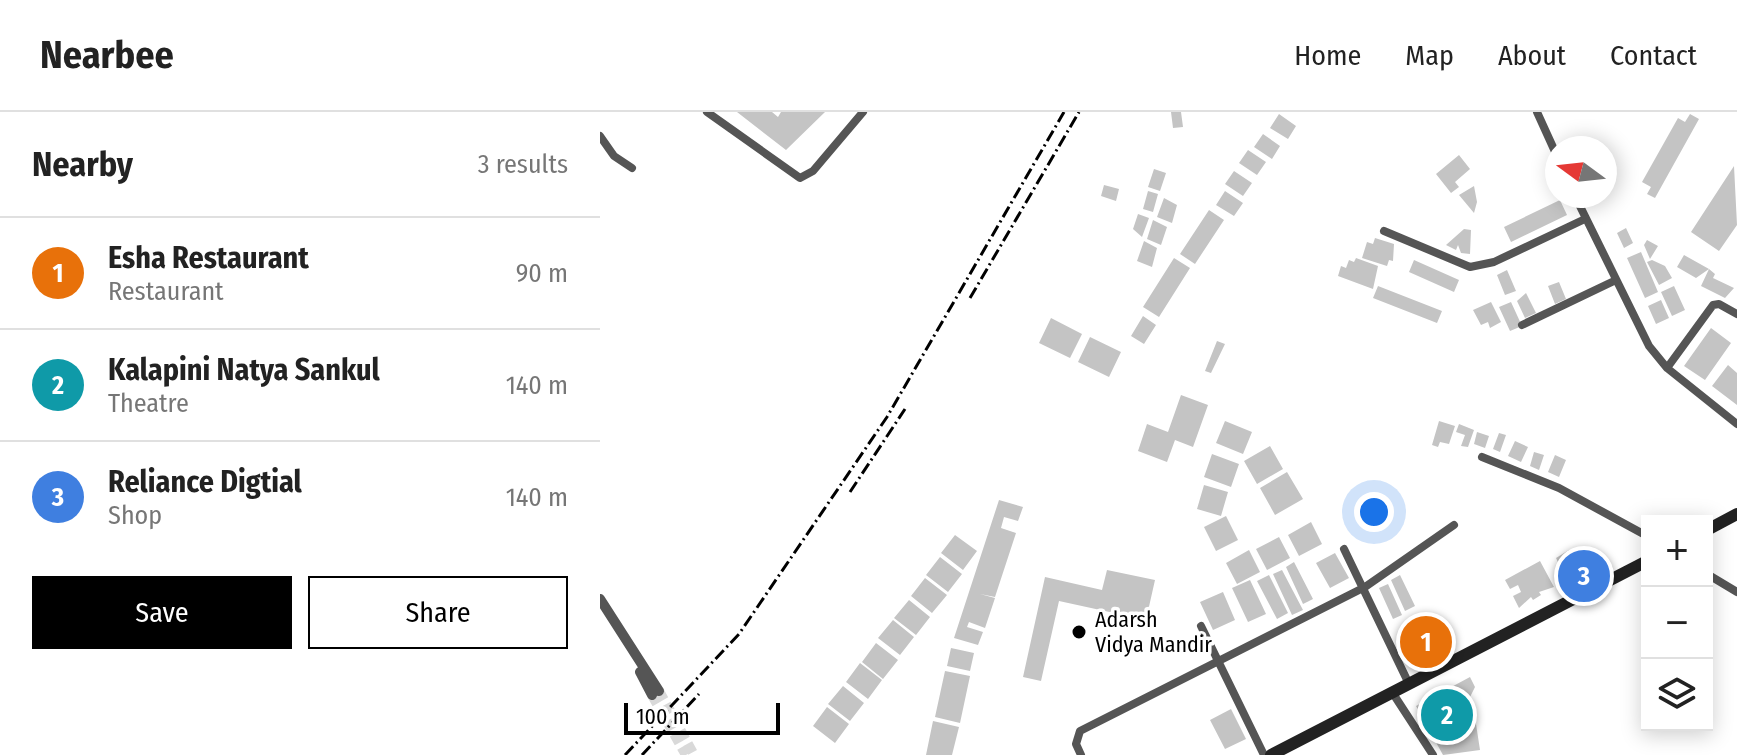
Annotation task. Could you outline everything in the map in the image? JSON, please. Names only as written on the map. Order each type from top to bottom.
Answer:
[{"type":"main road","points":[[1713,527],[1737,514]]},
{"type":"main road","points":[[1271,755],[1641,564]]},
{"type":"street","points":[[713,114],[800,178],[813,171],[863,112]]},
{"type":"street","points":[[1537,112],[1548,136]]},
{"type":"street","points":[[600,136],[614,156],[632,168]]},
{"type":"street","points":[[1580,208],[1649,346],[1667,368],[1737,424]]},
{"type":"street","points":[[1384,231],[1470,267],[1494,262],[1585,219]]},
{"type":"street","points":[[1522,325],[1614,281]]},
{"type":"street","points":[[1667,368],[1713,305],[1719,304],[1737,314]]},
{"type":"street","points":[[1482,457],[1559,488],[1641,533]]},
{"type":"street","points":[[1081,755],[1076,744],[1080,731],[1365,587],[1454,525]]},
{"type":"street","points":[[1344,549],[1365,587],[1409,684]]},
{"type":"street","points":[[1713,578],[1737,592]]},
{"type":"street","points":[[600,599],[656,693],[600,610]]},
{"type":"street","points":[[1201,626],[1264,755]]},
{"type":"street","points":[[1392,692],[1433,755]]},
{"type":"building","points":[[737,112],[772,112],[778,117],[781,112],[825,112],[786,150]]},
{"type":"building","points":[[1171,112],[1181,112],[1183,127],[1173,128]]},
{"type":"building","points":[[1279,114],[1296,126],[1288,139],[1270,128]]},
{"type":"building","points":[[1690,114],[1699,119],[1655,198],[1647,194],[1651,187],[1642,182],[1678,118],[1685,122]]},
{"type":"building","points":[[1263,134],[1280,146],[1272,159],[1254,147]]},
{"type":"building","points":[[1248,150],[1266,162],[1257,175],[1239,163]]},
{"type":"building","points":[[1459,155],[1470,169],[1455,182],[1459,187],[1451,193],[1436,174]]},
{"type":"building","points":[[1734,166],[1737,225],[1719,251],[1691,232]]},
{"type":"building","points":[[1154,169],[1166,173],[1160,191],[1148,187]]},
{"type":"building","points":[[1234,171],[1252,183],[1243,196],[1225,184]]},
{"type":"building","points":[[1104,185],[1119,189],[1116,201],[1101,196]]},
{"type":"building","points":[[1474,186],[1477,202],[1474,213],[1459,195]]},
{"type":"building","points":[[1148,191],[1158,194],[1153,212],[1143,209]]},
{"type":"building","points":[[1225,191],[1243,203],[1234,216],[1216,205]]},
{"type":"building","points":[[1164,198],[1177,205],[1172,223],[1157,217]]},
{"type":"building","points":[[1545,207],[1564,208],[1567,215],[1511,242],[1504,227]]},
{"type":"building","points":[[1209,210],[1224,220],[1195,264],[1180,254]]},
{"type":"building","points":[[1138,214],[1149,218],[1142,237],[1133,229]]},
{"type":"building","points":[[1153,220],[1167,227],[1161,245],[1147,239]]},
{"type":"building","points":[[1626,228],[1633,243],[1624,248],[1617,233]]},
{"type":"building","points":[[1464,229],[1471,230],[1470,254],[1461,253],[1458,245],[1456,250],[1446,245]]},
{"type":"building","points":[[1375,238],[1394,244],[1393,261],[1389,260],[1387,266],[1362,258],[1367,242],[1373,244]]},
{"type":"building","points":[[1647,240],[1658,246],[1650,259],[1644,245]]},
{"type":"building","points":[[1144,241],[1157,248],[1152,267],[1137,261]]},
{"type":"building","points":[[1641,252],[1658,292],[1645,298],[1627,258]]},
{"type":"building","points":[[1684,255],[1709,269],[1696,278],[1677,267]]},
{"type":"building","points":[[1174,258],[1190,268],[1159,317],[1143,307]]},
{"type":"building","points":[[1356,258],[1378,266],[1373,289],[1338,276],[1341,266],[1346,268],[1349,260],[1354,262]]},
{"type":"building","points":[[1414,260],[1459,280],[1454,292],[1409,272]]},
{"type":"building","points":[[1652,260],[1665,266],[1672,278],[1659,285],[1647,262]]},
{"type":"building","points":[[1709,269],[1715,274],[1713,278],[1734,288],[1725,298],[1701,286]]},
{"type":"building","points":[[1507,270],[1516,291],[1505,295],[1497,275]]},
{"type":"building","points":[[1559,282],[1566,299],[1555,304],[1548,286]]},
{"type":"building","points":[[1378,286],[1442,311],[1437,323],[1373,298]]},
{"type":"building","points":[[1674,286],[1685,310],[1672,316],[1661,292]]},
{"type":"building","points":[[1526,293],[1536,313],[1525,318],[1517,301]]},
{"type":"building","points":[[1661,300],[1669,318],[1656,324],[1648,306]]},
{"type":"building","points":[[1491,302],[1501,322],[1490,328],[1488,322],[1481,325],[1473,310]]},
{"type":"building","points":[[1511,302],[1522,326],[1510,331],[1499,307]]},
{"type":"building","points":[[1143,316],[1156,325],[1144,344],[1131,336]]},
{"type":"building","points":[[1051,318],[1082,334],[1070,358],[1039,343]]},
{"type":"building","points":[[1711,328],[1731,343],[1705,380],[1684,366]]},
{"type":"building","points":[[1090,337],[1121,352],[1109,377],[1078,362]]},
{"type":"building","points":[[1217,341],[1225,344],[1211,373],[1205,371]]},
{"type":"building","points":[[1728,365],[1737,373],[1737,405],[1712,386]]},
{"type":"building","points":[[1181,395],[1208,405],[1193,447],[1175,440],[1167,462],[1138,451],[1147,424],[1168,432]]},
{"type":"building","points":[[1225,421],[1252,432],[1243,454],[1216,443]]},
{"type":"building","points":[[1439,421],[1455,426],[1449,444],[1440,442],[1438,447],[1432,445]]},
{"type":"building","points":[[1459,424],[1474,430],[1468,447],[1461,446],[1465,435],[1456,432]]},
{"type":"building","points":[[1477,432],[1489,436],[1485,448],[1474,444]]},
{"type":"building","points":[[1499,433],[1506,435],[1500,452],[1493,449]]},
{"type":"building","points":[[1515,441],[1528,447],[1521,462],[1508,456]]},
{"type":"building","points":[[1270,446],[1283,469],[1257,484],[1244,461]]},
{"type":"building","points":[[1534,452],[1544,455],[1539,470],[1530,466]]},
{"type":"building","points":[[1212,454],[1239,464],[1231,487],[1204,477]]},
{"type":"building","points":[[1555,455],[1566,460],[1559,477],[1548,472]]},
{"type":"building","points":[[1287,472],[1303,499],[1275,515],[1260,488]]},
{"type":"building","points":[[1204,485],[1228,492],[1221,516],[1197,509]]},
{"type":"building","points":[[999,500],[1023,507],[1018,521],[1004,517],[1001,528],[1016,533],[995,597],[980,594],[995,598],[985,628],[969,622],[967,627],[983,632],[978,645],[954,638]]},
{"type":"building","points":[[1226,516],[1238,540],[1216,551],[1204,527]]},
{"type":"building","points":[[1311,522],[1322,544],[1299,556],[1288,535]]},
{"type":"building","points":[[955,535],[977,551],[963,570],[941,553]]},
{"type":"building","points":[[1279,537],[1290,558],[1267,570],[1256,549]]},
{"type":"building","points":[[1249,550],[1260,572],[1237,584],[1226,563]]},
{"type":"building","points":[[1569,550],[1613,567],[1570,587],[1556,558]]},
{"type":"building","points":[[1335,553],[1349,578],[1330,588],[1316,563]]},
{"type":"building","points":[[940,557],[962,574],[948,592],[926,575]]},
{"type":"building","points":[[1540,561],[1554,587],[1539,592],[1541,595],[1533,600],[1531,597],[1519,608],[1513,596],[1521,592],[1518,585],[1510,589],[1505,580]]},
{"type":"building","points":[[1294,562],[1313,599],[1303,604],[1286,567]]},
{"type":"building","points":[[1107,570],[1155,580],[1146,620],[1059,601],[1041,681],[1023,677],[1045,577],[1102,590]]},
{"type":"building","points":[[1282,570],[1303,610],[1292,615],[1273,574]]},
{"type":"building","points":[[1269,575],[1288,613],[1277,619],[1257,581]]},
{"type":"building","points":[[1400,575],[1415,606],[1405,611],[1391,580]]},
{"type":"building","points":[[925,578],[947,595],[932,613],[911,596]]},
{"type":"building","points":[[1250,580],[1266,614],[1248,622],[1232,588]]},
{"type":"building","points":[[1388,584],[1402,615],[1393,619],[1379,588]]},
{"type":"building","points":[[1223,592],[1235,620],[1213,630],[1200,602]]},
{"type":"building","points":[[909,600],[930,617],[916,635],[894,618]]},
{"type":"building","points":[[893,620],[914,637],[900,655],[878,638]]},
{"type":"building","points":[[876,643],[898,660],[883,679],[862,662]]},
{"type":"building","points":[[951,648],[974,653],[970,671],[947,666]]},
{"type":"building","points":[[860,663],[882,680],[868,699],[846,682]]},
{"type":"building","points":[[945,671],[970,676],[960,723],[935,717]]},
{"type":"building","points":[[1470,677],[1475,687],[1468,701],[1474,711],[1480,750],[1443,755],[1416,706]]},
{"type":"building","points":[[843,686],[864,703],[850,721],[828,704]]},
{"type":"building","points":[[827,707],[849,724],[835,743],[813,726]]},
{"type":"building","points":[[1231,709],[1246,739],[1225,749],[1210,720]]},
{"type":"building","points":[[933,721],[959,727],[952,755],[926,755]]},
{"type":"tunnel","points":[[659,691],[694,755]]},
{"type":"tunnel","points":[[652,695],[686,755]]},
{"type":"railway","points":[[625,755],[739,634],[887,417],[1064,112]]},
{"type":"railway","points":[[970,298],[1079,112]]},
{"type":"railway","points":[[850,492],[905,409]]},
{"type":"railway","points":[[642,755],[699,694]]},
{"type":"place","name":"Reliance Digtial","points":[[1584,576]]},
{"type":"place","name":"Adarsh Vidya Mandir","points":[[1079,632]]},
{"type":"place","name":"Esha Restaurant","points":[[1426,642]]},
{"type":"place","name":"Kalapini Natya Sankul","points":[[1447,715]]}]
